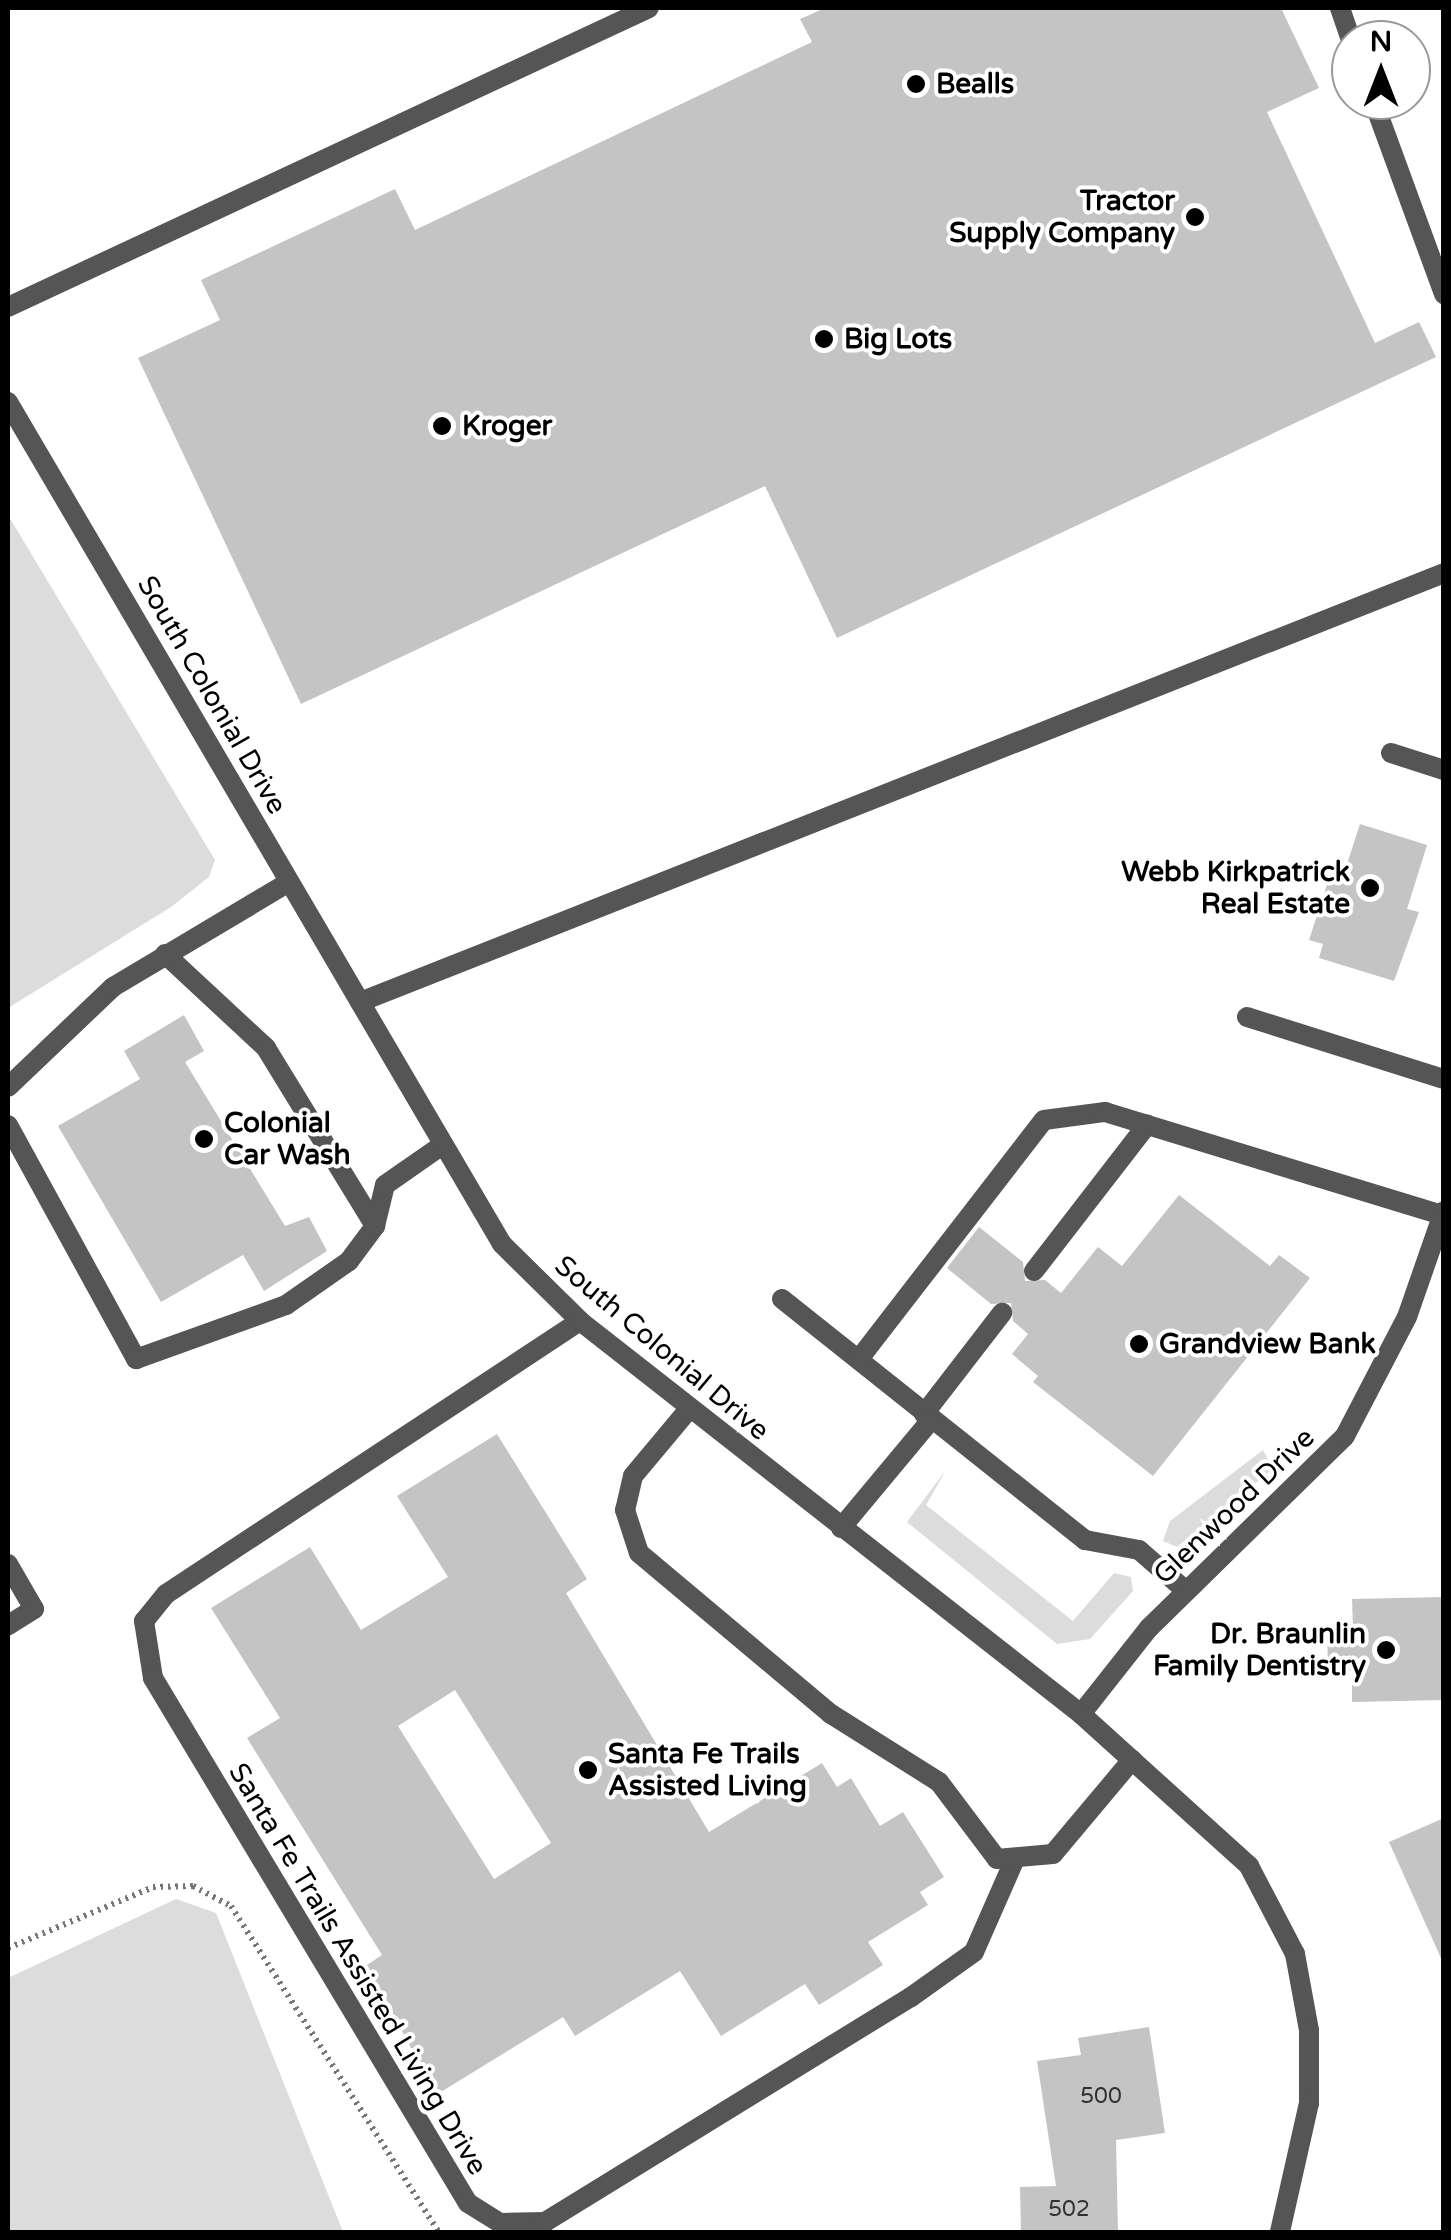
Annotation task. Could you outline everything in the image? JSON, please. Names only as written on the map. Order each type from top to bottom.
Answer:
[{"type":"street","points":[[8,307],[650,8]]},
{"type":"street","points":[[1380,120],[1444,294]]},
{"type":"street","name":"South Colonial Drive","points":[[8,402],[502,1244],[580,1321],[1082,1714],[1249,1866],[1294,1954],[1312,2061],[1280,2232]]},
{"type":"street","points":[[360,1002],[1444,573]]},
{"type":"street","points":[[1391,754],[1444,770]]},
{"type":"street","points":[[8,1087],[113,986],[290,882]]},
{"type":"street","points":[[165,954],[266,1048],[374,1226]]},
{"type":"street","points":[[1247,1017],[1444,1078]]},
{"type":"street","points":[[859,1360],[1044,1120],[1106,1112],[1443,1213]]},
{"type":"street","points":[[8,1125],[136,1359],[286,1305],[350,1261],[374,1226],[385,1185],[442,1146]]},
{"type":"street","points":[[1034,1271],[1147,1126]]},
{"type":"street","name":"Glenwood Drive","points":[[1082,1714],[1185,1590],[1345,1436],[1380,1379],[1443,1213]]},
{"type":"street","points":[[782,1299],[1084,1540],[1140,1550],[1185,1590]]},
{"type":"street","points":[[841,1528],[1002,1313]]},
{"type":"street","name":"Santa Fe Trails Assisted Living Drive","points":[[580,1321],[166,1594],[144,1621],[153,1678],[468,2203],[500,2223],[545,2222],[910,1998],[974,1952],[1013,1863]]},
{"type":"street","points":[[689,1409],[633,1476],[625,1510],[639,1553],[831,1714],[939,1782],[983,1846],[1013,1863],[1037,1862],[1062,1846],[1132,1760]]},
{"type":"street","points":[[8,1564],[34,1609],[8,1625]]},
{"type":"path","points":[[8,1948],[153,1888],[193,1886],[232,1906],[439,2232]]},
{"type":"shaded area","points":[[8,515],[215,860],[209,877],[171,907],[8,1008]]},
{"type":"shaded area","points":[[1263,1450],[1273,1469],[1177,1547],[1163,1541],[1170,1521]]},
{"type":"shaded area","points":[[946,1470],[926,1505],[1073,1621],[1114,1573],[1131,1577],[1133,1591],[1090,1639],[1057,1644],[907,1522]]},
{"type":"shaded area","points":[[176,1899],[216,1913],[343,2232],[8,2232],[8,1978]]},
{"type":"building","points":[[825,8],[1281,8],[1319,88],[1267,112],[1375,343],[1419,322],[1436,357],[837,638],[765,486],[301,704],[138,358],[220,320],[201,280],[395,189],[415,230],[812,42],[800,19]]},
{"type":"building","name":"Webb Kirkpatrick Real Estate","points":[[1360,824],[1427,845],[1407,909],[1419,912],[1394,981],[1319,958],[1323,944],[1309,940],[1334,863],[1346,867]]},
{"type":"building","points":[[184,1015],[204,1051],[185,1062],[285,1226],[309,1217],[327,1251],[264,1291],[243,1255],[161,1302],[58,1126],[140,1079],[124,1051]]},
{"type":"building","name":"Grandview Bank","points":[[1179,1195],[1270,1266],[1279,1255],[1310,1278],[1153,1476],[1033,1382],[1038,1376],[1012,1354],[1028,1334],[1013,1321],[1011,1303],[991,1304],[947,1268],[979,1227],[1023,1262],[1025,1281],[1045,1280],[1061,1293],[1098,1247],[1122,1266]]},
{"type":"building","name":"Santa Fe Trails Assisted Living","points":[[497,1434],[587,1579],[566,1593],[709,1832],[822,1763],[837,1787],[851,1778],[880,1826],[903,1812],[944,1877],[920,1892],[928,1905],[868,1942],[883,1965],[819,2005],[805,1984],[721,2036],[680,1971],[575,2036],[563,2017],[436,2095],[367,1965],[382,1955],[247,1738],[280,1718],[211,1608],[310,1547],[361,1630],[448,1577],[397,1496]],"holes":[[[455,1690],[551,1843],[494,1879],[398,1726]]]},
{"type":"building","name":"Dr. Braunlin Family Dentistry","points":[[1444,1597],[1444,1700],[1352,1702],[1352,1671],[1328,1672],[1327,1628],[1353,1628],[1352,1599]]},
{"type":"building","points":[[1444,1818],[1444,1965],[1389,1842]]},
{"type":"building","points":[[1149,2027],[1165,2133],[1116,2140],[1118,2232],[1021,2232],[1020,2187],[1056,2186],[1037,2061],[1081,2055],[1078,2038]]},
{"type":"place","name":"Bealls","points":[[916,84]]},
{"type":"place","name":"Tractor Supply Company","points":[[1195,217]]},
{"type":"place","name":"Big Lots","points":[[824,339]]},
{"type":"place","name":"Kroger","points":[[442,426]]},
{"type":"place","name":"Webb Kirkpatrick Real Estate","points":[[1370,888]]},
{"type":"place","name":"Colonial Car Wash","points":[[204,1139]]},
{"type":"place","name":"Grandview Bank","points":[[1139,1344]]},
{"type":"place","name":"Dr. Braunlin Family Dentistry","points":[[1386,1650]]},
{"type":"place","name":"Santa Fe Trails Assisted Living","points":[[588,1770]]}]
